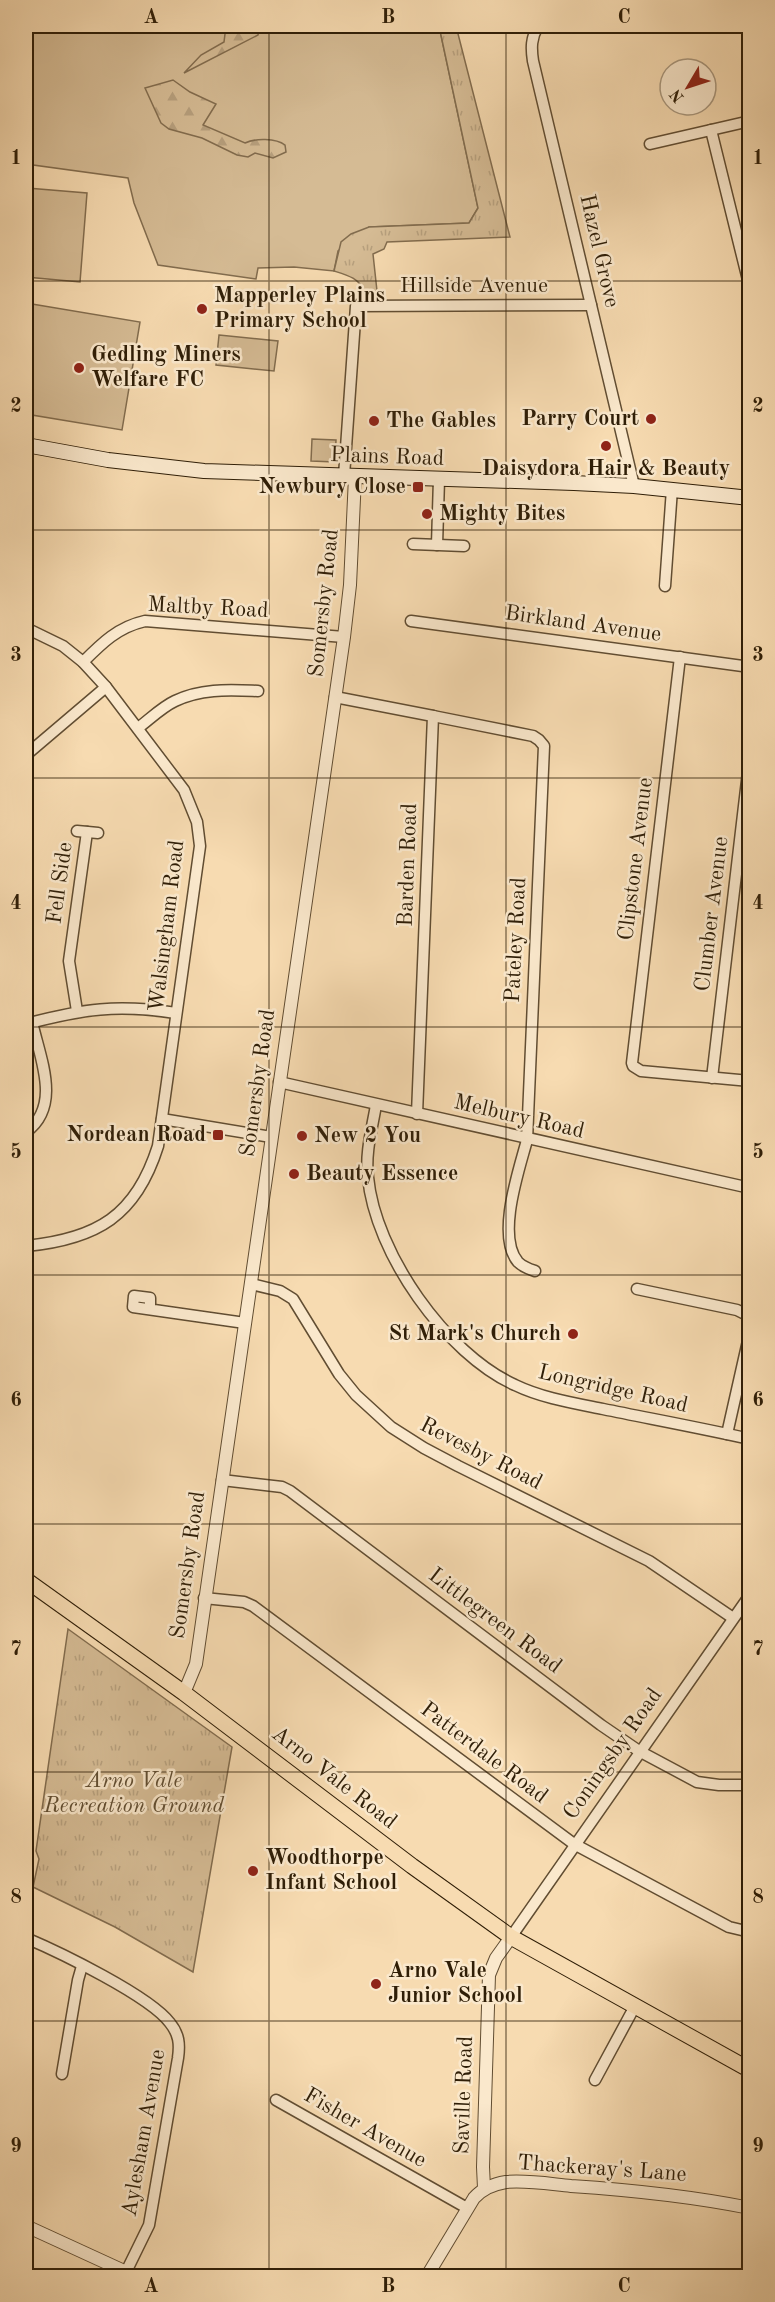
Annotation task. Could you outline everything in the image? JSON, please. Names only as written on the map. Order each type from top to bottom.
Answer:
[{"type":"main road","name":"Plains Road","points":[[26,445],[179,469],[634,486],[750,498]]},
{"type":"main road","name":"Arno Vale Road","points":[[26,1580],[184,1693],[420,1872],[510,1937],[750,2070]]},
{"type":"street","name":"Hazel Grove","points":[[538,26],[532,36],[533,61],[634,486]]},
{"type":"street","points":[[650,144],[750,121]]},
{"type":"street","points":[[711,130],[750,288]]},
{"type":"street","name":"Hillside Avenue","points":[[349,477],[356,306],[591,305]]},
{"type":"street","name":"Somersby Road","points":[[184,1693],[196,1664],[344,637],[350,585],[349,477]]},
{"type":"street","points":[[437,545],[439,479]]},
{"type":"street","points":[[665,586],[672,489]]},
{"type":"street","points":[[413,544],[464,546]]},
{"type":"street","name":"Maltby Road","points":[[83,662],[119,630],[145,621],[344,637]]},
{"type":"street","name":"Birkland Avenue","points":[[411,621],[750,667]]},
{"type":"street","name":"Walsingham Road","points":[[26,628],[52,639],[83,662],[106,687],[184,789],[194,812],[199,834],[199,858],[162,1119],[158,1146],[151,1167],[136,1194],[122,1210],[99,1227],[59,1242],[26,1246]]},
{"type":"street","name":"Clipstone Avenue","points":[[680,657],[632,1054],[633,1066],[641,1071],[712,1078]]},
{"type":"street","points":[[26,755],[106,687]]},
{"type":"street","points":[[138,728],[173,702],[191,694],[218,690],[258,691]]},
{"type":"street","points":[[335,698],[433,716]]},
{"type":"street","name":"Pateley Road","points":[[433,716],[533,736],[542,742],[544,749],[527,1140],[512,1200],[508,1230],[511,1248],[518,1261],[524,1267],[535,1271]]},
{"type":"street","name":"Barden Road","points":[[417,1114],[433,716]]},
{"type":"street","name":"Clumber Avenue","points":[[712,1078],[750,755]]},
{"type":"street","name":"Fell Side","points":[[77,1011],[69,961],[87,832]]},
{"type":"street","points":[[26,1132],[37,1122],[47,1100],[47,1088],[29,1023],[77,1011],[113,1007],[176,1013]]},
{"type":"street","points":[[712,1078],[750,1082]]},
{"type":"street","name":"Melbury Road","points":[[279,1082],[527,1140],[750,1188]]},
{"type":"street","name":"Longridge Road","points":[[376,1105],[367,1164],[370,1193],[378,1220],[394,1257],[413,1288],[439,1323],[466,1352],[496,1375],[531,1392],[750,1439]]},
{"type":"street","points":[[162,1119],[271,1137]]},
{"type":"street","name":"Revesby Road","points":[[251,1284],[280,1291],[293,1299],[343,1379],[376,1415],[399,1432],[458,1466],[649,1561],[733,1618]]},
{"type":"street","points":[[637,1289],[737,1310],[750,1320]]},
{"type":"street","points":[[150,1310],[245,1323]]},
{"type":"street","points":[[727,1434],[750,1332]]},
{"type":"street","name":"Littlegreen Road","points":[[222,1480],[282,1487],[290,1491],[601,1725],[639,1751],[702,1783],[750,1785]]},
{"type":"street","name":"Coningsby Road","points":[[510,1937],[750,1595]]},
{"type":"street","name":"Patterdale Road","points":[[204,1598],[244,1602],[253,1606],[574,1844],[729,1927],[750,1932]]},
{"type":"street","name":"Saville Road","points":[[484,2188],[489,1975],[496,1958],[510,1937]]},
{"type":"street","name":"Aylesham Avenue","points":[[26,1938],[82,1966],[152,2006],[170,2021],[179,2042],[148,2225],[130,2274]]},
{"type":"street","points":[[61,2074],[82,1966]]},
{"type":"street","points":[[595,2080],[635,2006]]},
{"type":"street","name":"Fisher Avenue","points":[[276,2100],[467,2208]]},
{"type":"street","name":"Thackeray's Lane","points":[[484,2188],[510,2182],[611,2189],[698,2198],[750,2208]]},
{"type":"street","points":[[427,2277],[467,2208],[484,2188]]},
{"type":"street","points":[[26,2226],[130,2274]]},
{"type":"green space","points":[[26,26],[439,26],[478,208],[469,223],[369,227],[338,251],[334,271],[294,267],[258,268],[256,279],[158,265],[134,203],[128,178],[26,164]]},
{"type":"green space","points":[[226,26],[260,26],[258,35],[184,73],[201,55],[224,42]]},
{"type":"green space","points":[[439,26],[456,26],[510,237],[387,242],[384,249],[373,254],[377,291],[365,292],[356,280],[334,271],[341,242],[351,234],[369,227],[469,223],[478,208]]},
{"type":"green space","points":[[173,80],[190,92],[216,104],[203,125],[245,143],[260,140],[276,141],[285,145],[286,152],[273,158],[255,153],[248,157],[237,155],[202,138],[169,129],[161,123],[145,88]]},
{"type":"green space","points":[[27,188],[87,193],[80,282],[26,277]]},
{"type":"green space","name":"Gedling Miners Welfare FC","points":[[26,303],[140,322],[122,430],[26,414]]},
{"type":"green space","points":[[219,335],[278,341],[274,371],[216,365]]},
{"type":"green space","points":[[312,439],[336,440],[335,462],[311,461]]},
{"type":"green space","name":"Arno Vale Recreation Ground","points":[[68,1629],[232,1747],[193,1972],[115,1927],[33,1887],[39,1859],[36,1851]]},
{"type":"place","name":"Mapperley Plains Primary School","points":[[202,309]]},
{"type":"place","name":"Gedling Miners Welfare FC","points":[[79,368]]},
{"type":"place","name":"Parry Court","points":[[651,419]]},
{"type":"place","name":"The Gables","points":[[374,421]]},
{"type":"place","name":"Daisydora Hair & Beauty","points":[[606,446]]},
{"type":"place","name":"Newbury Close","points":[[418,487]]},
{"type":"place","name":"Mighty Bites","points":[[427,514]]},
{"type":"place","name":"Nordean Road","points":[[218,1135]]},
{"type":"place","name":"New 2 You","points":[[302,1136]]},
{"type":"place","name":"Beauty Essence","points":[[294,1174]]},
{"type":"place","name":"St Mark's Church","points":[[573,1334]]},
{"type":"place","name":"Woodthorpe Infant School","points":[[253,1871]]},
{"type":"place","name":"Arno Vale Junior School","points":[[376,1984]]}]
